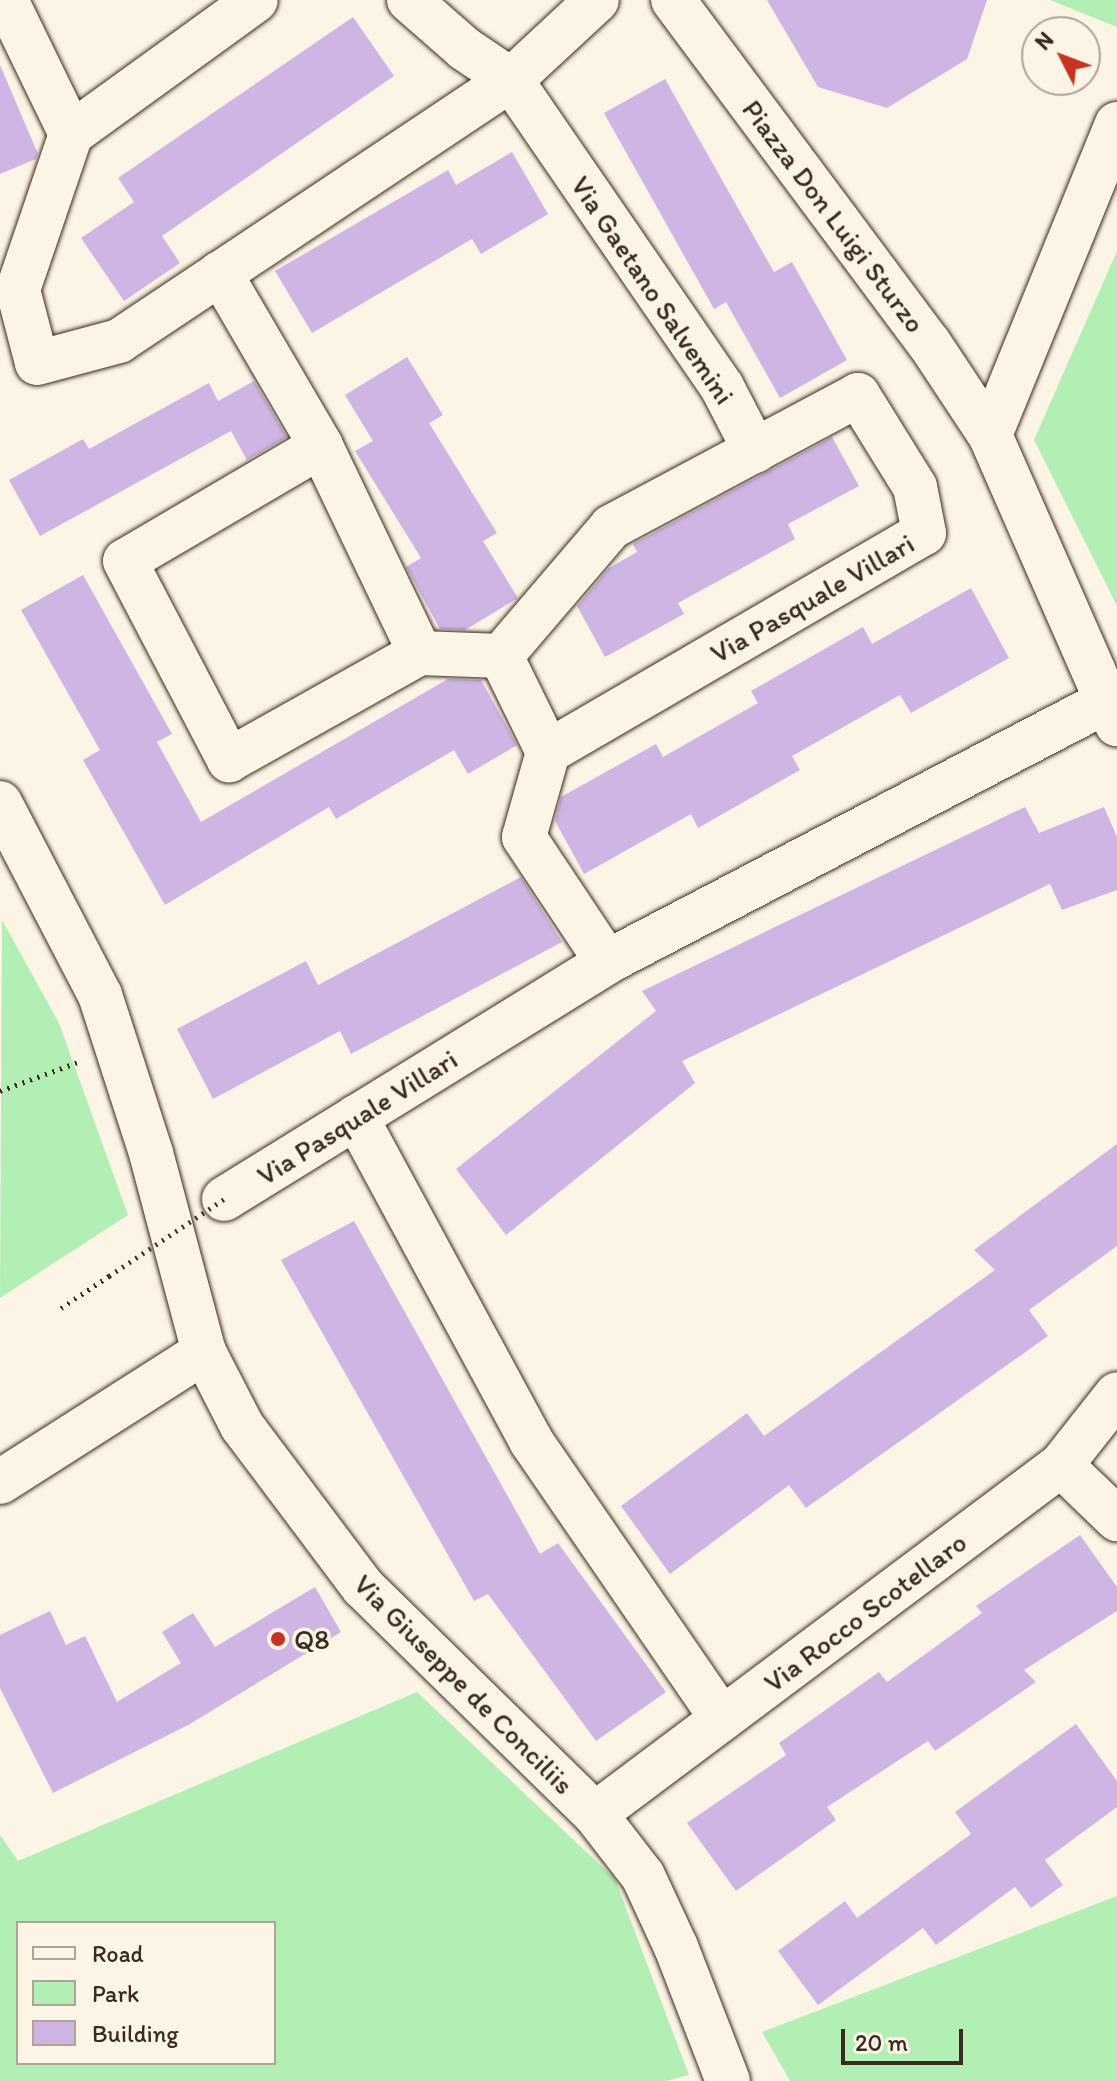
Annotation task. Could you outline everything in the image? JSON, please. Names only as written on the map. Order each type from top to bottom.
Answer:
[{"type":"street","points":[[6,0],[71,134]]},
{"type":"street","points":[[256,0],[71,134],[18,290],[37,363],[119,341],[511,80],[597,0]]},
{"type":"street","points":[[409,0],[465,49],[511,80]]},
{"type":"street","name":"Piazza Don Luigi Sturzo","points":[[673,0],[929,343],[990,435]]},
{"type":"street","name":"Via Gaetano Salvemini","points":[[511,80],[722,387],[755,451]]},
{"type":"street","points":[[1112,712],[990,435],[1117,124]]},
{"type":"street","points":[[220,273],[321,446],[420,653]]},
{"type":"street","name":"Via Pasquale Villari","points":[[548,752],[924,533],[915,487],[858,395],[755,451]]},
{"type":"street","points":[[321,446],[125,561],[229,760],[420,653],[501,656]]},
{"type":"street","points":[[501,656],[611,527],[755,451]]},
{"type":"street","points":[[501,656],[548,752],[524,837],[607,962]]},
{"type":"street","name":"Via Pasquale Villari","points":[[224,1199],[607,962],[1112,712]]},
{"type":"street","name":"Via Giuseppe de Conciliis","points":[[0,803],[12,859],[100,995],[151,1153],[204,1352],[242,1426],[363,1587],[595,1814],[643,1876],[676,1947],[728,2081]]},
{"type":"street","points":[[356,1117],[531,1441],[722,1719]]},
{"type":"street","points":[[0,1482],[204,1352]]},
{"type":"street","name":"Via Rocco Scotellaro","points":[[595,1814],[1061,1465],[1117,1394]]},
{"type":"street","points":[[1061,1465],[1117,1519]]},
{"type":"path","points":[[0,1091],[64,1066]]},
{"type":"path","name":"Via Pasquale Villari","points":[[61,1308],[224,1199]]},
{"type":"green space","points":[[1050,0],[1117,0],[1117,27],[1101,21],[1101,16],[1090,16]]},
{"type":"green space","points":[[1117,251],[1117,606],[1034,440]]},
{"type":"green space","points":[[2,920],[59,1023],[128,1215],[0,1298]]},
{"type":"green space","points":[[417,1692],[615,1879],[689,2075],[666,2081],[0,2081],[0,1835],[18,1861]]},
{"type":"green space","points":[[1117,1896],[1117,2081],[790,2081],[762,2032]]},
{"type":"building","points":[[767,0],[987,0],[967,59],[887,108],[818,87]]},
{"type":"building","points":[[353,17],[394,76],[162,236],[180,263],[124,301],[81,238],[134,202],[118,178]]},
{"type":"building","points":[[0,65],[38,154],[36,159],[0,174]]},
{"type":"building","points":[[665,79],[774,272],[792,262],[847,360],[780,398],[726,302],[714,309],[604,113]]},
{"type":"building","points":[[512,152],[548,214],[481,254],[472,239],[312,333],[275,271],[448,170],[456,185]]},
{"type":"building","points":[[407,357],[443,415],[429,423],[497,533],[483,541],[518,598],[465,630],[440,629],[406,567],[421,558],[355,451],[373,441],[345,395]]},
{"type":"building","points":[[254,381],[287,437],[247,460],[231,431],[40,536],[9,480],[83,439],[89,449],[209,383],[218,401]]},
{"type":"building","points":[[832,437],[859,486],[788,524],[795,539],[678,603],[684,614],[605,657],[577,606],[609,568],[637,552],[633,544]]},
{"type":"building","points":[[83,575],[172,734],[157,742],[201,822],[448,679],[481,680],[517,745],[468,774],[454,750],[336,819],[329,807],[165,905],[83,760],[100,750],[21,610]]},
{"type":"building","points":[[971,588],[1009,658],[911,713],[900,695],[792,756],[800,770],[698,828],[691,814],[584,874],[555,821],[561,797],[656,744],[663,757],[758,703],[751,691],[863,627],[872,644]]},
{"type":"building","points":[[1025,807],[1039,833],[1104,807],[1117,837],[1117,890],[1062,910],[1050,884],[682,1061],[695,1083],[506,1235],[456,1169],[656,1011],[642,991]]},
{"type":"building","points":[[521,877],[562,942],[351,1054],[340,1031],[213,1099],[177,1029],[306,961],[318,985]]},
{"type":"building","points":[[1117,1144],[1117,1246],[1029,1310],[1048,1336],[806,1508],[789,1485],[670,1574],[621,1506],[747,1413],[764,1436],[995,1270],[974,1250]]},
{"type":"building","points":[[354,1221],[540,1554],[558,1543],[666,1692],[596,1741],[488,1594],[474,1601],[281,1260]]},
{"type":"building","points":[[1080,1535],[1117,1587],[1117,1611],[1024,1670],[1036,1682],[935,1751],[928,1741],[827,1807],[836,1820],[736,1891],[687,1823],[786,1755],[779,1743],[879,1672],[887,1682],[982,1613],[976,1606]]},
{"type":"building","points":[[315,1587],[341,1632],[190,1724],[53,1793],[0,1688],[0,1635],[50,1611],[66,1645],[85,1636],[117,1702],[181,1663],[162,1632],[193,1613],[215,1647]]},
{"type":"building","points":[[1076,1724],[1117,1781],[1117,1807],[1045,1860],[1063,1885],[1031,1908],[1015,1887],[936,1945],[923,1928],[818,2005],[778,1951],[845,1901],[857,1918],[971,1834],[955,1812]]},
{"type":"place","name":"Q8","points":[[278,1639]]}]
